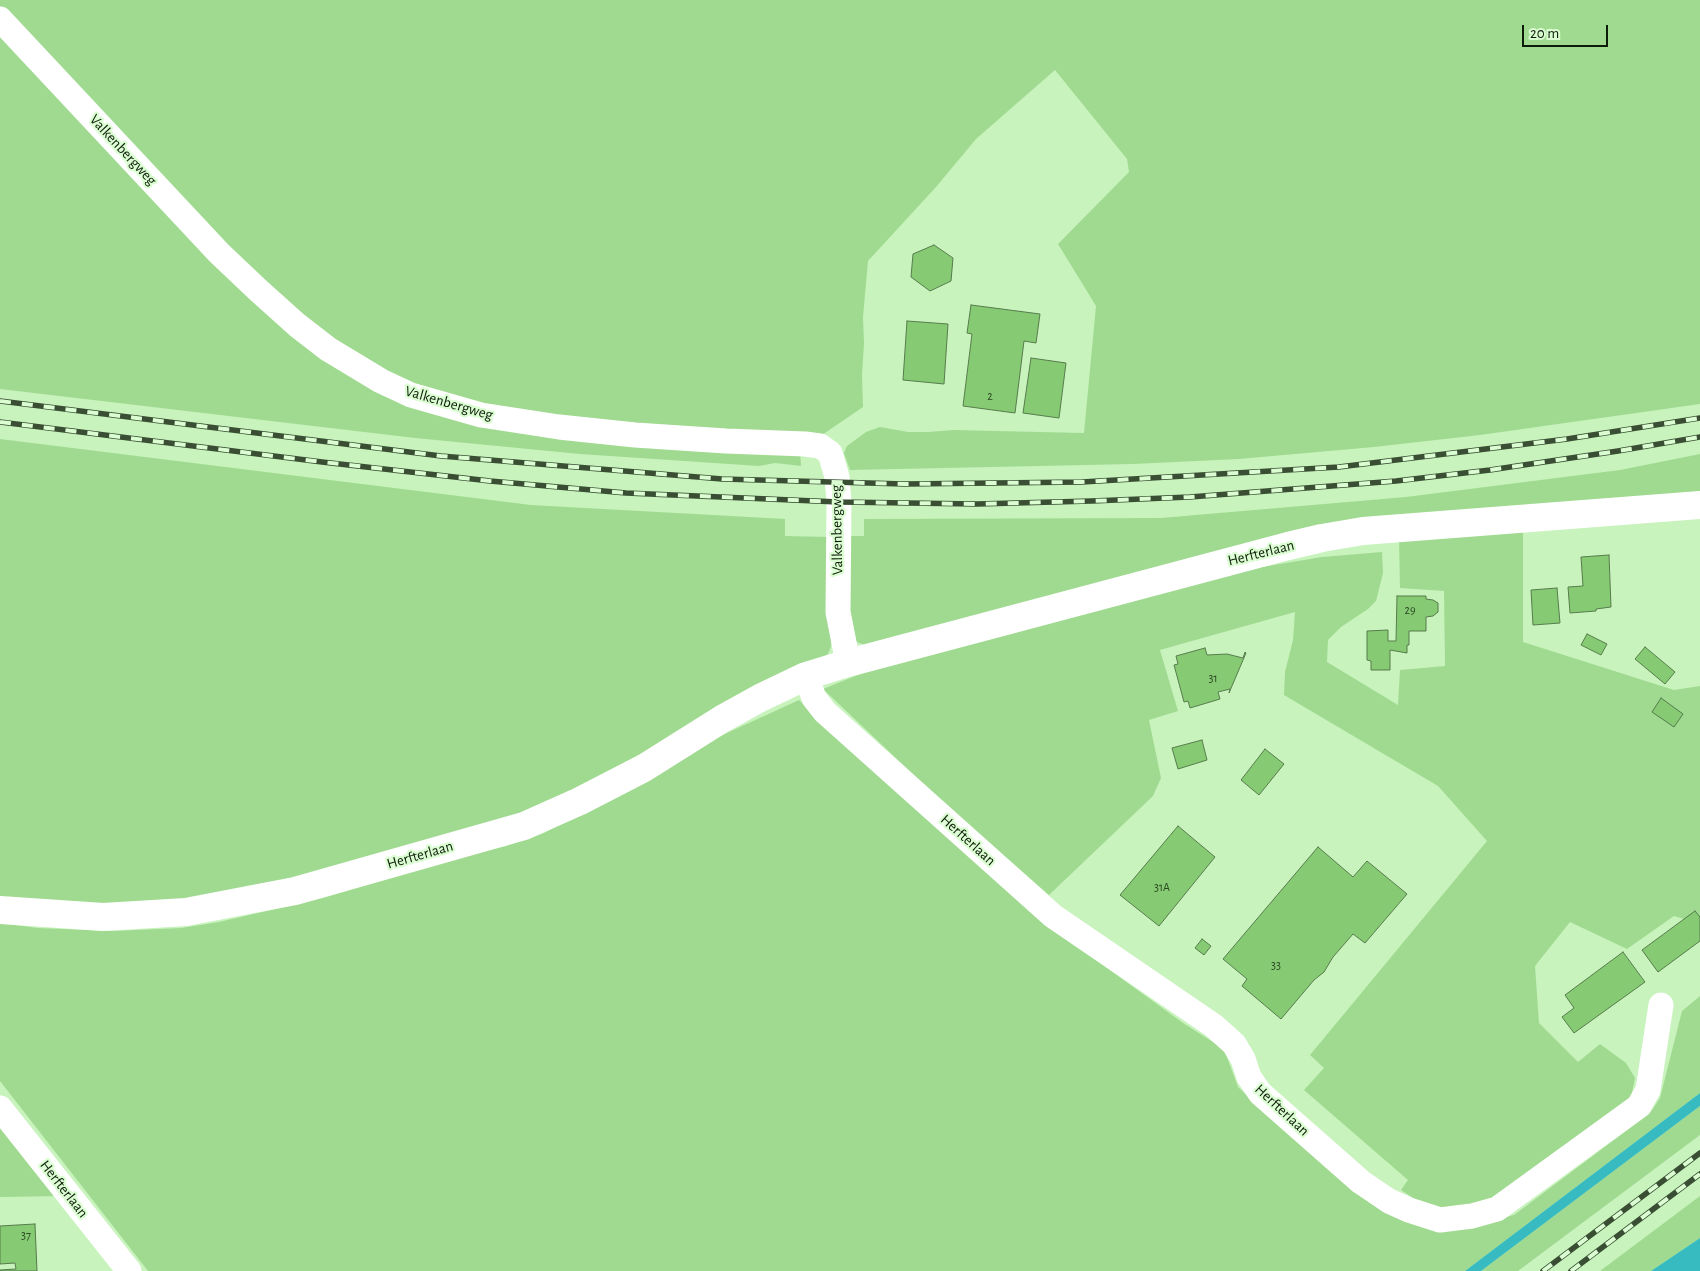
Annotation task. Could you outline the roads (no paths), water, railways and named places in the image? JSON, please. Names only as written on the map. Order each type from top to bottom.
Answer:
[{"type":"street","name":"Valkenbergweg","points":[[0,19],[219,253],[251,284],[297,325],[328,349],[381,381],[411,394],[481,415],[559,427],[635,435],[726,442],[805,444],[820,446],[830,453],[837,477],[840,502],[838,612],[848,663]]},
{"type":"street","name":"Herfterlaan","points":[[0,910],[103,917],[186,912],[295,892],[524,826],[580,801],[644,768],[729,715],[806,676],[848,663],[1243,557],[1322,538],[1364,531],[1422,525],[1700,504]]},
{"type":"street","name":"Herfterlaan","points":[[806,676],[814,698],[825,712],[1052,916],[1214,1026],[1234,1044],[1243,1059],[1249,1077],[1260,1093],[1361,1182],[1389,1201],[1409,1210],[1440,1220],[1472,1216],[1497,1209],[1639,1106],[1648,1090],[1661,1005]]},
{"type":"street","name":"Herfterlaan","points":[[0,1108],[129,1271]]},
{"type":"water","points":[[1700,1093],[1700,1106],[1481,1271],[1465,1271]]},
{"type":"water","points":[[1700,1238],[1700,1271],[1651,1271]]},
{"type":"railway","points":[[0,401],[441,456],[722,479],[905,484],[1082,482],[1339,467],[1567,439],[1700,418]]},
{"type":"railway","points":[[0,422],[322,462],[490,481],[626,493],[839,502],[977,504],[1190,497],[1396,481],[1490,470],[1700,437]]},
{"type":"railway","points":[[1543,1271],[1700,1153]]},
{"type":"railway","points":[[1571,1271],[1700,1174]]}]
